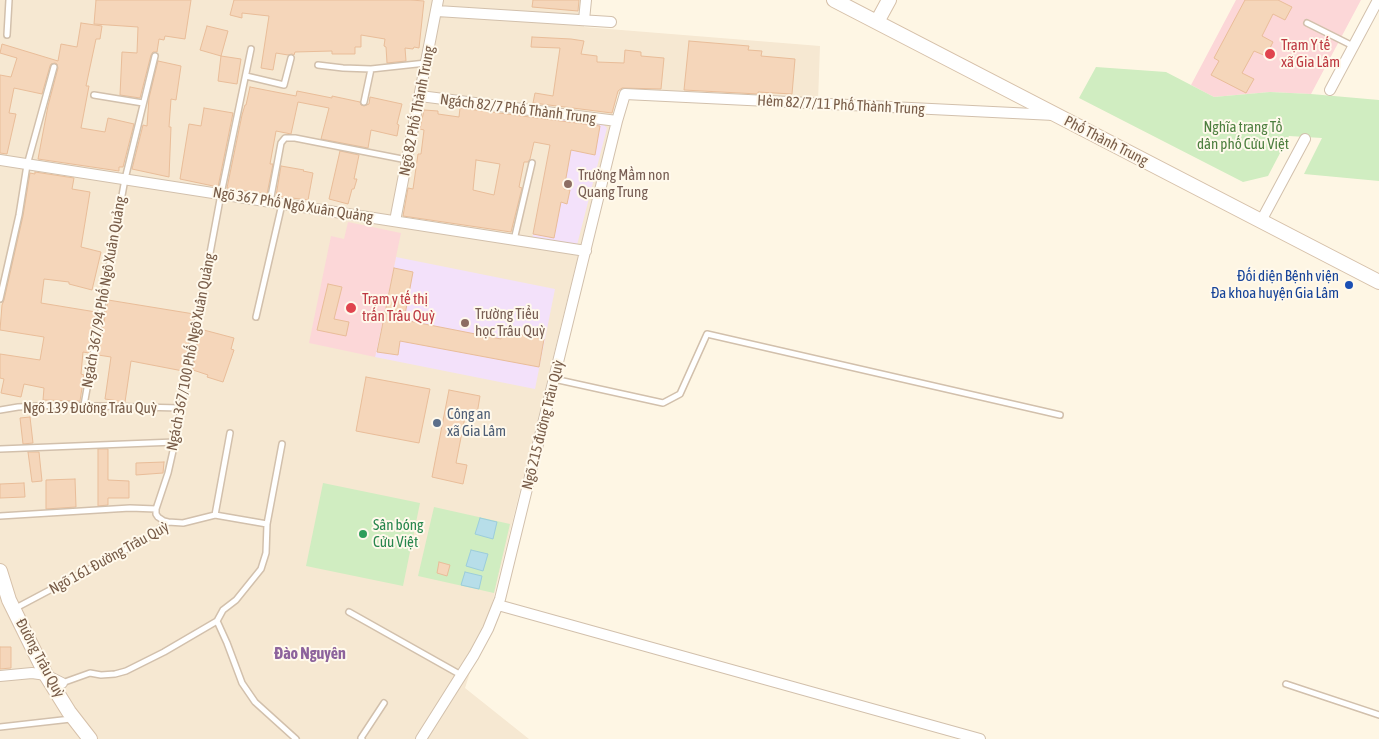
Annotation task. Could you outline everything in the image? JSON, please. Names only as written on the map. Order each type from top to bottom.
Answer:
[{"type":"main road","name":"Phố Thành Trung","points":[[834,0],[1379,282]]},
{"type":"main road","points":[[877,22],[889,0]]},
{"type":"main road","name":"Đường Trâu Quỳ","points":[[0,571],[8,603],[46,675],[90,739]]},
{"type":"street","name":"Ngõ 82 Phố Thành Trung","points":[[395,221],[438,0]]},
{"type":"street","points":[[584,20],[586,0]]},
{"type":"street","points":[[1330,90],[1378,0]]},
{"type":"street","points":[[437,11],[611,22]]},
{"type":"street","name":"Hẻm 82/7/11 Phố Thành Trung","points":[[625,94],[1057,116]]},
{"type":"street","name":"Ngõ 215 đường Trâu Quỳ","points":[[421,739],[488,629],[498,605],[586,251],[616,121],[625,94]]},
{"type":"street","name":"Ngách 82/7 Phố Thành Trung","points":[[420,96],[616,121]]},
{"type":"street","points":[[1261,221],[1305,139]]},
{"type":"street","name":"Ngõ 367 Phố Ngô Xuân Quảng","points":[[0,160],[586,251]]},
{"type":"street","points":[[498,605],[980,739]]},
{"type":"street","points":[[0,676],[32,673],[46,675],[62,682]]},
{"type":"lane","points":[[7,35],[9,0]]},
{"type":"lane","points":[[1307,23],[1353,46]]},
{"type":"lane","name":"Ngách 367/100 Phố Ngô Xuân Quảng","points":[[156,509],[168,473],[221,194],[251,49]]},
{"type":"lane","name":"Ngách 367/94 Phố Ngô Xuân Quảng","points":[[84,405],[125,179],[155,56]]},
{"type":"lane","points":[[246,76],[284,86],[290,58]]},
{"type":"lane","points":[[318,65],[344,68],[371,68],[426,63]]},
{"type":"lane","points":[[0,299],[19,214],[27,164],[54,67]]},
{"type":"lane","points":[[364,102],[371,68]]},
{"type":"lane","points":[[94,95],[143,103]]},
{"type":"lane","points":[[270,202],[281,143],[285,138],[296,138],[407,160]]},
{"type":"lane","points":[[514,240],[532,163]]},
{"type":"lane","points":[[256,317],[282,204]]},
{"type":"lane","points":[[554,379],[663,403],[680,394],[707,334],[1060,415]]},
{"type":"lane","name":"Ngõ 139 Đường Trâu Quỳ","points":[[0,410],[58,405],[180,408]]},
{"type":"lane","points":[[216,516],[230,433]]},
{"type":"lane","points":[[0,449],[174,442]]},
{"type":"lane","points":[[62,682],[90,673],[101,675],[126,671],[164,652],[217,621],[223,610],[236,600],[261,569],[266,553],[267,524],[282,444]]},
{"type":"lane","points":[[0,516],[130,508],[156,509],[158,518],[168,522]]},
{"type":"lane","name":"Ngõ 161 Đường Trâu Quỳ","points":[[8,603],[148,538],[168,522],[183,523],[216,516],[267,524]]},
{"type":"lane","points":[[349,612],[461,675]]},
{"type":"lane","points":[[217,621],[242,684],[250,696],[271,718],[296,739]]},
{"type":"lane","points":[[1286,684],[1379,715]]},
{"type":"lane","points":[[362,739],[384,703]]},
{"type":"lane","points":[[0,727],[74,718]]},
{"type":"shaded area","points":[[0,0],[586,0],[584,27],[820,46],[818,101],[618,94],[492,604],[465,688],[529,739],[0,739]]},
{"type":"shaded area","name":"Trạm Y tế xã Gia Lâm","points":[[1236,0],[1361,0],[1311,94],[1270,92],[1214,97],[1191,85]]},
{"type":"shaded area","name":"Trường Mầm non Quang Trung","points":[[555,118],[604,125],[607,128],[577,245],[532,239]]},
{"type":"shaded area","name":"Trạm y tế thị trấn Trâu Quỳ","points":[[348,222],[401,233],[375,357],[309,343],[331,236],[344,239]]},
{"type":"shaded area","name":"Trường Tiểu học Trâu Quỳ","points":[[396,257],[555,289],[535,389],[375,357]]},
{"type":"green space","name":"Nghĩa trang Tổ dân phố Cửu Việt","points":[[1096,67],[1166,72],[1214,97],[1270,92],[1379,100],[1379,181],[1304,174],[1322,138],[1289,136],[1268,176],[1243,182],[1079,98]]},
{"type":"green space","name":"Sân bóng Cửu Việt","points":[[323,483],[420,503],[403,586],[306,566]]},
{"type":"green space","points":[[434,507],[510,524],[494,593],[418,576]]},
{"type":"water","points":[[480,518],[497,522],[493,539],[475,534]]},
{"type":"water","points":[[471,550],[488,554],[483,571],[466,566]]},
{"type":"water","points":[[465,572],[482,576],[479,589],[461,585]]},
{"type":"building","points":[[96,0],[191,0],[185,39],[165,36],[164,40],[159,39],[157,52],[153,52],[151,55],[140,98],[120,95],[122,52],[137,53],[138,27],[94,24]]},
{"type":"building","points":[[234,0],[424,1],[419,48],[405,48],[406,61],[387,63],[386,47],[384,46],[385,39],[361,35],[361,47],[355,47],[355,54],[332,54],[332,51],[295,52],[294,55],[276,53],[273,70],[261,68],[269,16],[242,13],[242,18],[230,15]]},
{"type":"building","points":[[533,0],[579,0],[578,11],[532,7]]},
{"type":"building","points":[[1245,0],[1278,0],[1292,7],[1285,20],[1273,14],[1262,36],[1273,42],[1266,56],[1254,51],[1242,73],[1254,79],[1246,93],[1211,75],[1219,61],[1214,58]]},
{"type":"building","points":[[81,23],[102,26],[100,39],[96,39],[86,86],[89,86],[81,128],[105,132],[108,118],[134,124],[123,167],[119,167],[119,171],[38,159],[48,106],[58,68],[55,63],[50,66],[42,94],[14,88],[9,113],[16,114],[7,154],[0,153],[0,75],[11,77],[17,58],[0,53],[2,44],[58,61],[61,44],[77,47]]},
{"type":"building","points":[[207,26],[228,31],[221,56],[200,50]]},
{"type":"building","points":[[532,37],[584,41],[581,54],[597,56],[597,62],[624,63],[625,50],[641,52],[641,56],[664,58],[661,89],[622,88],[618,91],[612,113],[533,103],[535,93],[553,96],[560,48],[531,47]]},
{"type":"building","points":[[689,41],[749,46],[748,50],[762,51],[761,56],[795,59],[792,94],[684,90]]},
{"type":"building","points":[[221,56],[241,59],[237,84],[218,81]]},
{"type":"building","points":[[158,61],[181,66],[176,100],[171,99],[169,177],[132,169],[143,125],[147,126],[149,98]]},
{"type":"building","points":[[250,87],[296,96],[297,91],[332,98],[332,96],[360,102],[364,106],[369,104],[370,97],[402,104],[397,124],[399,125],[397,136],[371,130],[368,148],[321,139],[329,108],[298,102],[291,134],[276,131],[270,164],[273,164],[267,194],[227,188],[242,115]]},
{"type":"building","points":[[204,108],[233,113],[218,187],[180,179],[189,124],[201,126]]},
{"type":"building","points":[[460,108],[600,126],[595,155],[571,150],[564,189],[570,190],[567,204],[561,202],[554,238],[533,234],[550,145],[534,142],[530,159],[528,162],[524,162],[519,187],[522,188],[511,232],[403,216],[408,188],[413,189],[418,154],[421,154],[424,130],[420,129],[424,110],[438,111],[438,114],[459,117]],"holes":[[[476,160],[500,164],[494,195],[473,190]]]},
{"type":"building","points":[[340,151],[359,155],[354,179],[357,179],[348,204],[329,199]]},
{"type":"building","points":[[281,166],[313,173],[308,200],[276,196]]},
{"type":"building","points":[[35,172],[74,178],[72,189],[90,192],[81,247],[101,252],[92,290],[69,284],[69,282],[44,279],[41,303],[96,312],[89,353],[83,352],[81,374],[84,375],[80,401],[43,400],[44,388],[24,384],[21,397],[1,393],[4,379],[0,378],[0,354],[40,360],[44,337],[0,330],[2,305],[23,216],[30,173],[35,174]]},
{"type":"building","points":[[394,268],[413,272],[404,320],[501,339],[502,331],[544,339],[539,367],[400,341],[398,355],[377,352]]},
{"type":"building","points":[[328,284],[342,287],[334,319],[349,322],[346,336],[317,330]]},
{"type":"building","points":[[108,300],[194,314],[183,371],[131,361],[125,402],[105,399],[111,357],[98,355]]},
{"type":"building","points":[[200,329],[234,338],[231,349],[234,350],[223,382],[193,370]]},
{"type":"building","points":[[366,377],[430,389],[419,443],[356,431]]},
{"type":"building","points":[[449,390],[480,396],[477,414],[466,412],[456,463],[467,465],[463,484],[432,477]]},
{"type":"building","points":[[30,417],[33,443],[23,444],[20,418]]},
{"type":"building","points":[[98,449],[108,449],[108,480],[129,481],[129,498],[108,498],[108,505],[98,506]]},
{"type":"building","points":[[28,452],[39,452],[42,481],[32,482]]},
{"type":"building","points":[[164,462],[163,473],[136,475],[136,463]]},
{"type":"building","points":[[75,479],[76,507],[46,509],[46,480]]},
{"type":"building","points":[[24,483],[25,497],[0,498],[0,484]]},
{"type":"building","points":[[439,562],[450,565],[447,576],[437,573]]},
{"type":"building","points":[[0,647],[11,647],[11,668],[0,669]]},
{"type":"place","name":"Trạm Y tế xã Gia Lâm","points":[[1270,54]]},
{"type":"place","name":"Trường Mầm non Quang Trung","points":[[568,184]]},
{"type":"place","name":"Đối diện Bệnh viện Đa khoa huyện Gia Lâm","points":[[1349,285]]},
{"type":"place","name":"Trạm y tế thị trấn Trâu Quỳ","points":[[351,308]]},
{"type":"place","name":"Trường Tiểu học Trâu Quỳ","points":[[465,323]]},
{"type":"place","name":"Công an xã Gia Lâm","points":[[437,423]]},
{"type":"place","name":"Sân bóng Cửu Việt","points":[[363,534]]},
{"type":"district","name":"Đào Nguyên","points":[[310,654]]}]
